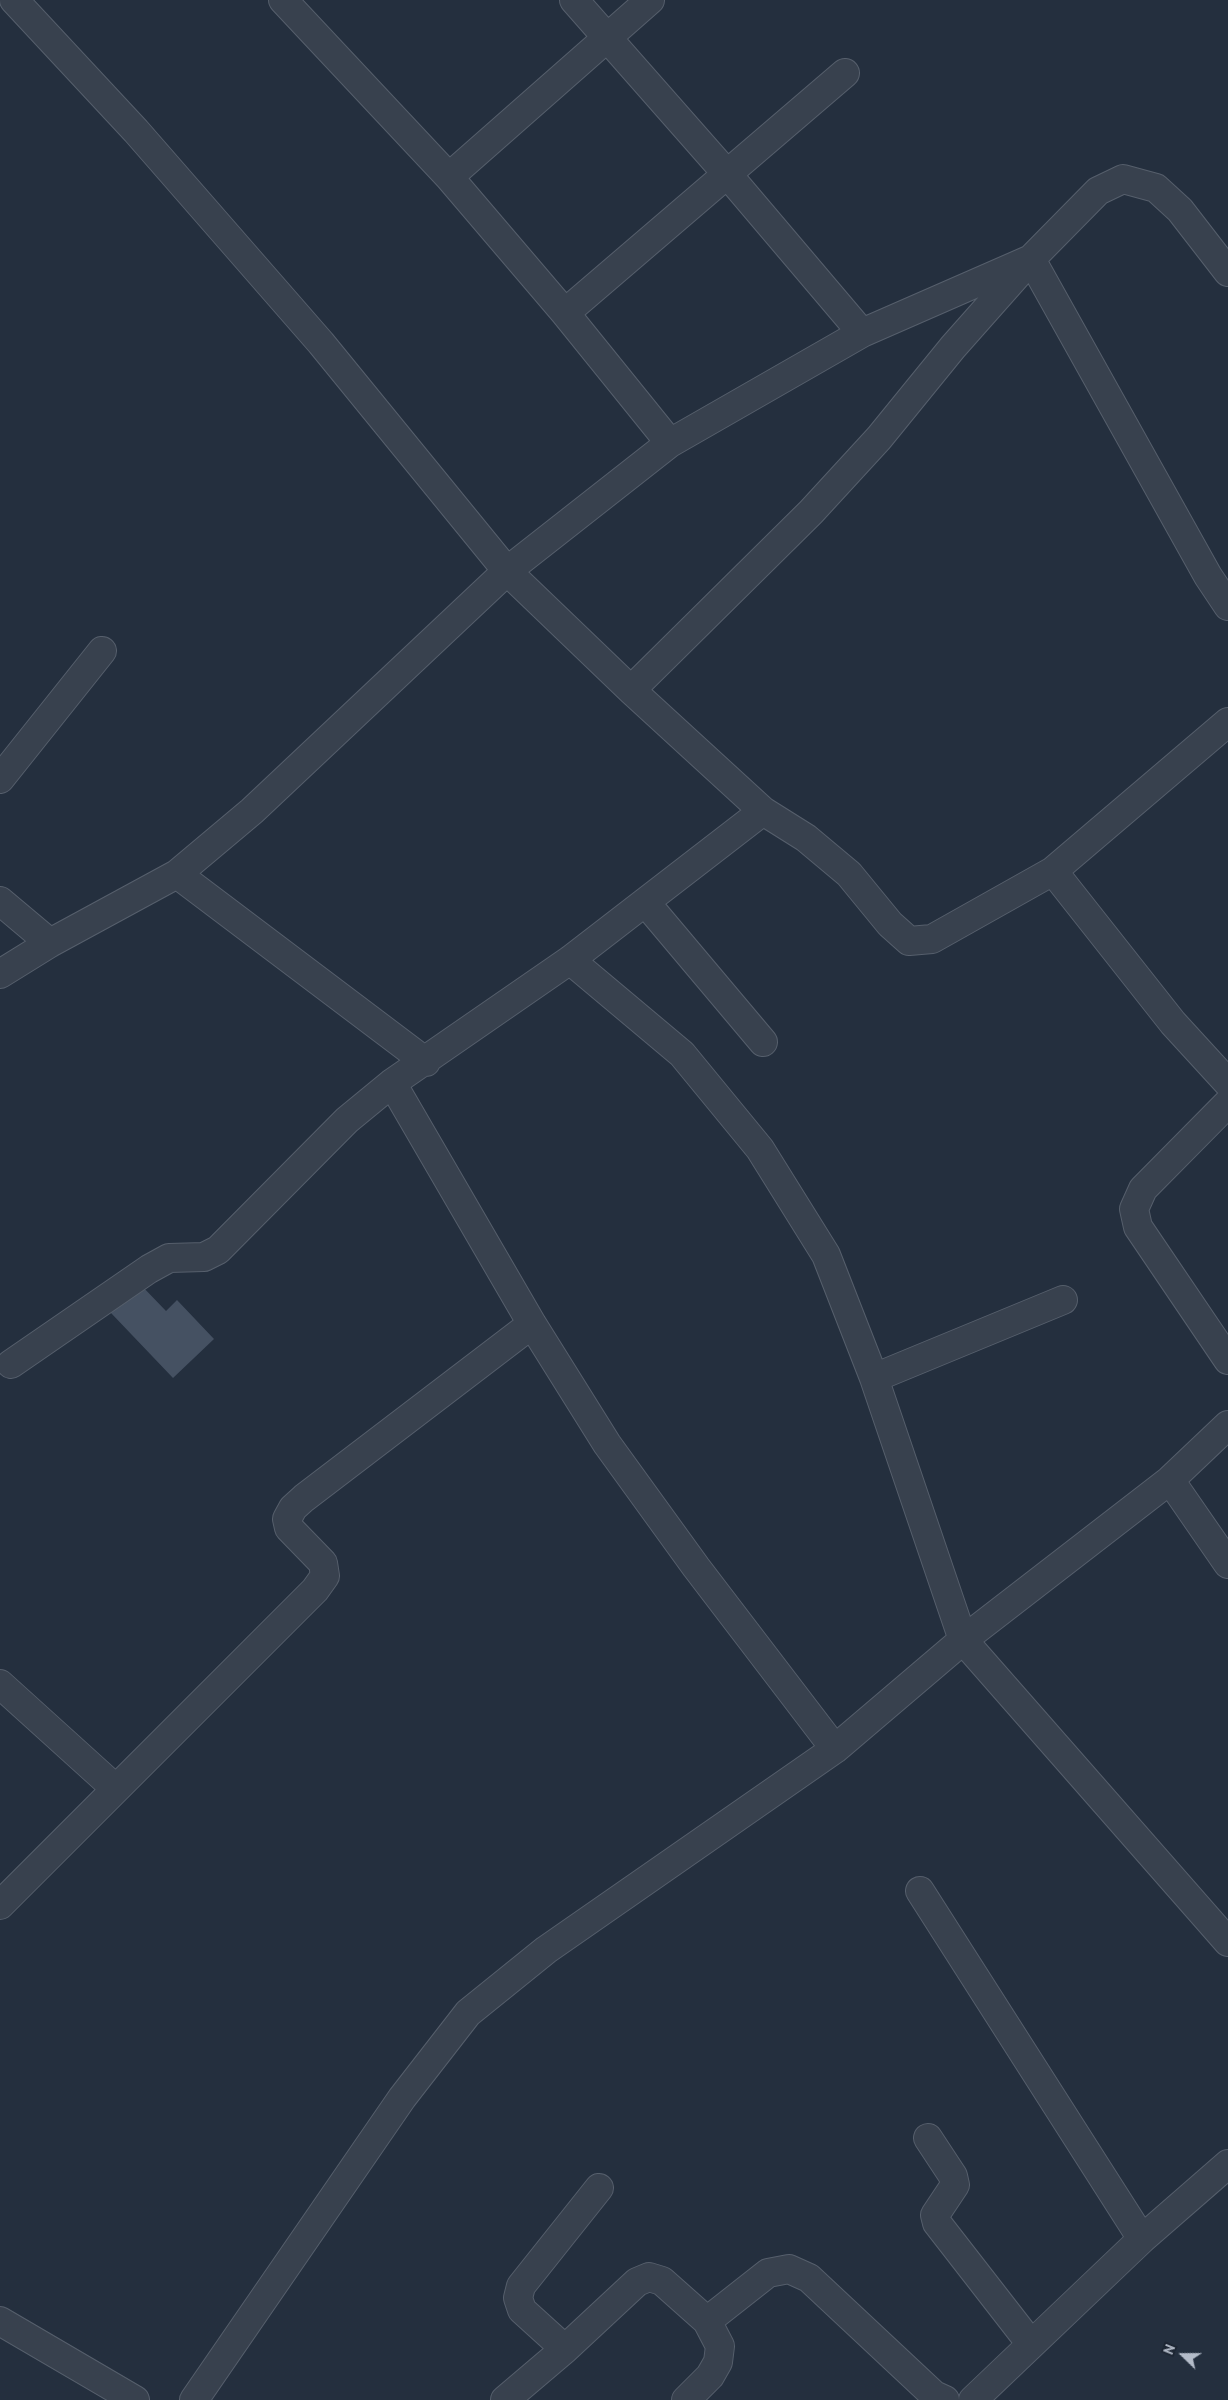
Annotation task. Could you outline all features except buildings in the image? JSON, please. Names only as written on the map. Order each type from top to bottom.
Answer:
[{"type":"street","points":[[14,0],[136,131],[308,328],[507,571],[631,690],[764,811],[806,838],[849,874],[890,924],[909,941],[932,939],[1053,872],[1228,722]]},
{"type":"street","points":[[283,0],[449,177],[565,313],[670,442]]},
{"type":"street","points":[[574,0],[728,175],[862,332]]},
{"type":"street","points":[[449,177],[650,0]]},
{"type":"street","points":[[565,313],[845,73]]},
{"type":"street","points":[[631,690],[811,512],[879,438],[953,347],[1031,259],[1098,191],[1123,179],[1156,188],[1180,210],[1228,272]]},
{"type":"street","points":[[0,974],[50,942],[177,874],[252,811],[507,571],[670,442],[862,332],[1031,259]]},
{"type":"street","points":[[1031,259],[1218,570],[1228,606]]},
{"type":"street","points":[[0,779],[102,651]]},
{"type":"street","points":[[4,1360],[149,1268],[169,1258],[204,1257],[218,1250],[347,1120],[392,1083],[426,1062],[570,960],[764,811]]},
{"type":"street","points":[[1053,872],[1174,1022],[1228,1084]]},
{"type":"street","points":[[177,874],[426,1062]]},
{"type":"street","points":[[0,901],[50,942]]},
{"type":"street","points":[[646,903],[763,1042]]},
{"type":"street","points":[[570,960],[682,1054],[760,1149],[826,1255],[874,1378],[963,1640],[1228,1942]]},
{"type":"street","points":[[392,1083],[532,1324],[606,1444],[696,1567],[835,1749]]},
{"type":"street","points":[[1228,1103],[1143,1189],[1134,1209],[1138,1227],[1228,1360]]},
{"type":"street","points":[[874,1378],[1063,1300]]},
{"type":"street","points":[[0,1905],[315,1590],[325,1576],[323,1563],[289,1528],[287,1519],[293,1508],[532,1324]]},
{"type":"street","points":[[194,2400],[402,2098],[468,2013],[546,1950],[835,1749],[963,1640],[1170,1480],[1228,1425]]},
{"type":"street","points":[[1170,1480],[1228,1564]]},
{"type":"street","points":[[0,1684],[116,1789]]},
{"type":"street","points":[[920,1891],[1142,2239]]},
{"type":"street","points":[[928,2138],[954,2176],[955,2185],[935,2215],[936,2223],[1031,2344]]},
{"type":"street","points":[[973,2400],[1142,2239],[1228,2164]]},
{"type":"street","points":[[565,2349],[522,2310],[518,2298],[521,2286],[599,2188]]},
{"type":"street","points":[[707,2321],[768,2273],[790,2269],[809,2278],[934,2395],[945,2400]]},
{"type":"street","points":[[505,2400],[565,2349],[637,2282],[650,2277],[662,2281],[707,2321],[720,2346],[718,2362],[710,2376],[686,2400]]},
{"type":"street","points":[[0,2321],[135,2400]]}]
